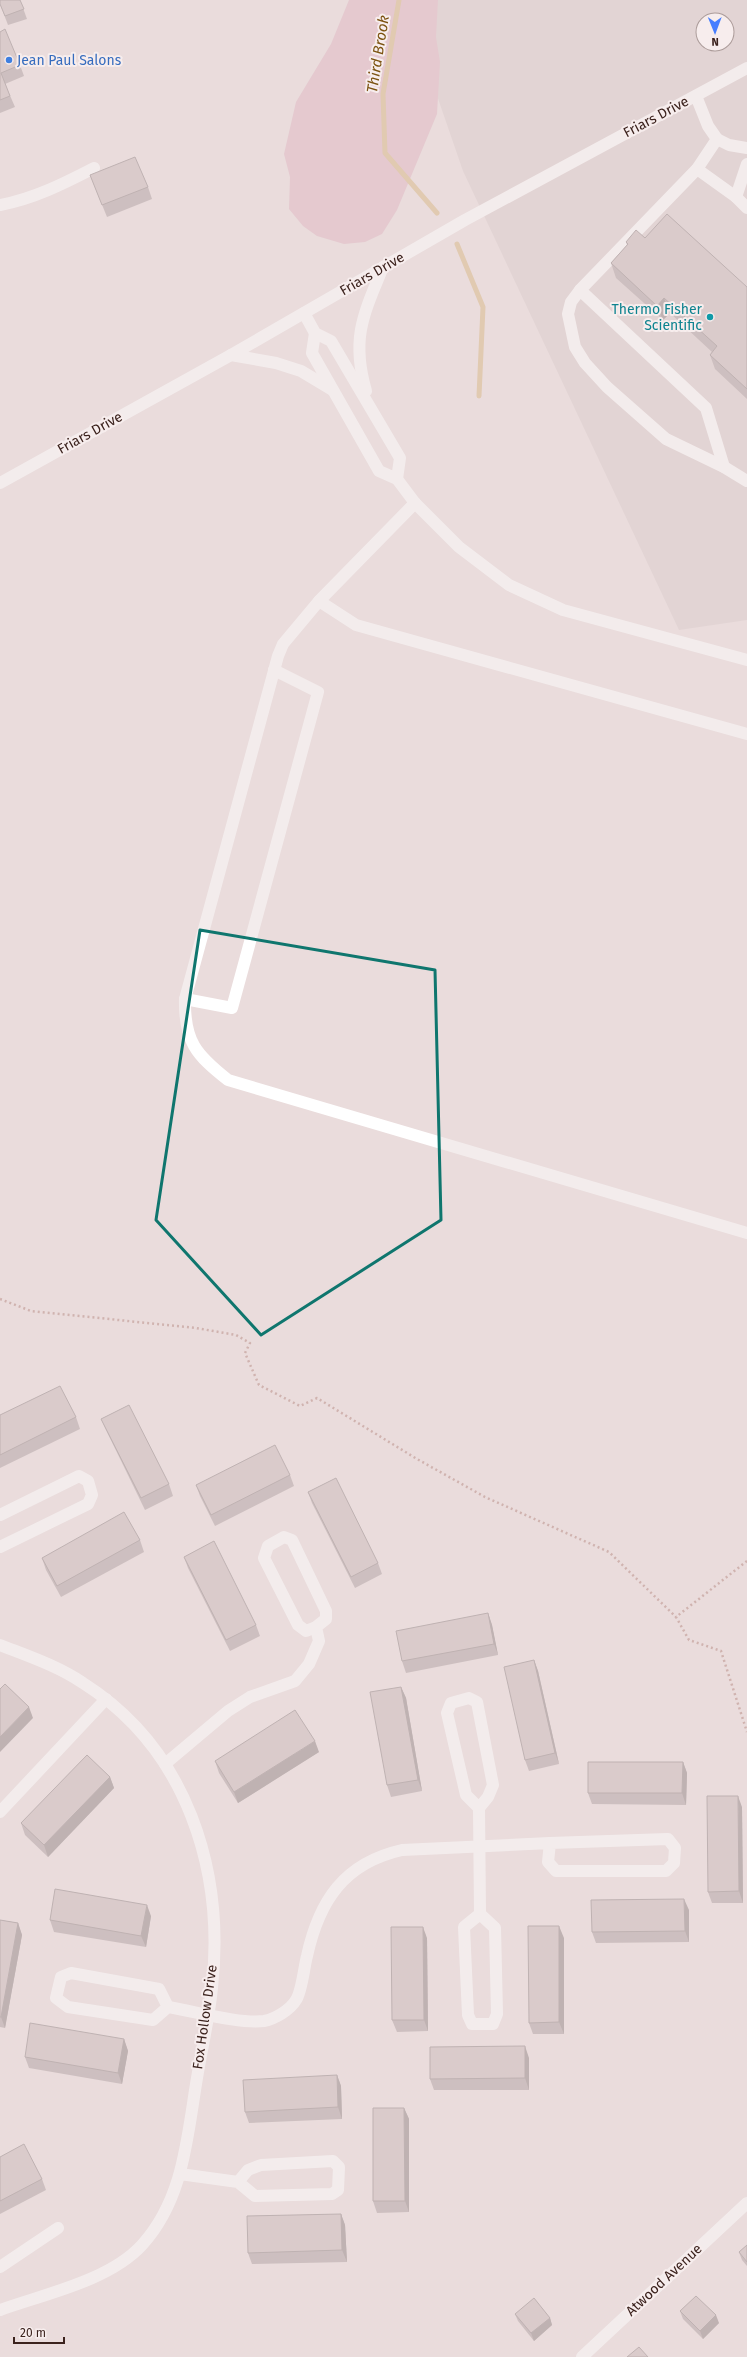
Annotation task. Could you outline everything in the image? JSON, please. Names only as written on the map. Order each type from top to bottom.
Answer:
[{"type":"street","name":"Friars Drive","points":[[0,483],[231,355],[465,220],[747,68]]},
{"type":"street","points":[[696,96],[708,126],[717,139],[729,145],[747,148]]},
{"type":"street","points":[[717,139],[697,169],[580,290],[571,302],[568,314],[576,347],[585,363],[607,387],[666,439],[724,467],[747,482]]},
{"type":"street","points":[[736,197],[747,164]]},
{"type":"street","points":[[0,205],[20,201],[38,194],[94,168]]},
{"type":"street","points":[[697,169],[736,197],[747,208]]},
{"type":"street","points":[[370,408],[361,373],[358,353],[359,336],[383,267]]},
{"type":"street","points":[[580,290],[706,408],[724,467]]},
{"type":"street","points":[[304,313],[314,333],[312,353],[331,389],[379,471],[397,479],[415,503],[459,547],[509,585],[563,610],[747,660]]},
{"type":"street","points":[[314,333],[331,341],[400,458],[397,479]]},
{"type":"street","points":[[231,355],[276,363],[300,371],[331,389]]},
{"type":"street","points":[[415,503],[319,601],[283,644],[274,670],[185,999],[184,1022],[195,1049],[209,1065],[228,1080],[747,1233]]},
{"type":"street","points":[[319,601],[356,625],[747,734]]},
{"type":"street","points":[[185,999],[232,1008],[318,692],[274,670]]},
{"type":"street","points":[[0,1515],[79,1476],[88,1481],[92,1495],[88,1504],[0,1546]]},
{"type":"street","points":[[284,1537],[292,1540],[326,1611],[326,1619],[316,1626],[306,1631],[298,1625],[264,1558],[268,1546],[284,1537]]},
{"type":"street","points":[[164,1764],[228,1711],[250,1697],[295,1681],[309,1664],[319,1640],[316,1626]]},
{"type":"street","name":"Fox Hollow Drive","points":[[0,1645],[46,1663],[81,1681],[106,1699],[140,1732],[174,1778],[191,1812],[204,1850],[213,1909],[214,1948],[212,1987],[208,2014],[180,2174],[164,2215],[140,2247],[125,2260],[91,2278],[0,2310]]},
{"type":"street","points":[[479,1808],[466,1796],[447,1712],[451,1703],[468,1698],[477,1702],[493,1785],[488,1797],[479,1808],[480,1914],[495,1928],[497,2014],[493,2024],[472,2024],[468,2016],[464,1927],[480,1914]]},
{"type":"street","points":[[0,1812],[106,1699]]},
{"type":"street","points":[[168,2007],[242,2020],[264,2021],[281,2014],[296,1999],[312,1931],[325,1904],[341,1882],[362,1866],[380,1855],[402,1850],[550,1842],[668,1839],[675,1848],[674,1863],[666,1871],[556,1871],[548,1862],[550,1842]]},
{"type":"street","points":[[71,1972],[158,1989],[168,2007],[153,2020],[68,2007],[56,1998],[61,1977],[71,1972]]},
{"type":"street","points":[[180,2174],[238,2182],[255,2196],[332,2194],[338,2190],[340,2178],[339,2167],[333,2161],[261,2165],[248,2170],[238,2182]]},
{"type":"street","name":"Atwood Avenue","points":[[582,2357],[747,2203]]},
{"type":"street","points":[[0,2267],[58,2228]]},
{"type":"path","points":[[0,1299],[31,1311],[196,1328],[236,1335],[250,1343],[244,1352],[259,1385],[300,1406],[317,1398],[417,1459],[485,1497],[609,1552],[676,1618],[689,1640],[721,1651],[747,1732]]},
{"type":"path","points":[[676,1618],[747,1561]]},
{"type":"highlighted area","points":[[200,930],[435,970],[441,1220],[261,1335],[156,1220]]},
{"type":"shaded area","points":[[349,0],[438,0],[436,37],[440,62],[437,114],[397,210],[382,234],[365,242],[344,244],[317,236],[303,226],[289,209],[290,177],[284,154],[296,102],[331,44]]},
{"type":"shaded area","points":[[404,0],[747,0],[747,620],[679,630],[463,171]]},
{"type":"building","points":[[0,0],[20,0],[24,9],[5,16]]},
{"type":"building","name":"Jean Paul Salons","points":[[5,29],[20,65],[1,73],[10,96],[0,100],[0,32]]},
{"type":"building","points":[[135,157],[148,187],[102,205],[90,175]]},
{"type":"building","name":"Thermo Fisher Scientific","points":[[667,214],[747,287],[747,389],[710,355],[717,346],[664,298],[657,306],[611,263],[628,244],[626,242],[636,230],[645,238]]},
{"type":"building","points":[[60,1386],[76,1417],[0,1455],[0,1415]]},
{"type":"building","points":[[129,1405],[169,1484],[141,1498],[101,1419]]},
{"type":"building","points":[[275,1445],[290,1475],[211,1515],[196,1485]]},
{"type":"building","points":[[336,1478],[378,1563],[351,1577],[308,1492]]},
{"type":"building","points":[[124,1512],[140,1540],[57,1586],[42,1558]]},
{"type":"building","points":[[214,1541],[256,1625],[226,1640],[184,1557]]},
{"type":"building","points":[[488,1613],[494,1644],[402,1661],[396,1631]]},
{"type":"building","points":[[534,1660],[555,1753],[525,1760],[504,1667]]},
{"type":"building","points":[[5,1684],[29,1707],[0,1737],[0,1689]]},
{"type":"building","points":[[401,1687],[418,1780],[387,1785],[370,1692]]},
{"type":"building","points":[[295,1710],[315,1741],[234,1792],[215,1761]]},
{"type":"building","points":[[87,1755],[110,1777],[44,1845],[21,1823]]},
{"type":"building","points":[[588,1762],[683,1762],[682,1793],[588,1793]]},
{"type":"building","points":[[707,1796],[738,1796],[739,1891],[708,1892]]},
{"type":"building","points":[[55,1889],[147,1905],[141,1936],[50,1920]]},
{"type":"building","points":[[684,1899],[685,1931],[592,1932],[591,1900]]},
{"type":"building","points":[[0,1920],[18,1923],[1,2017],[0,2017]]},
{"type":"building","points":[[528,1926],[559,1926],[559,2022],[529,2023]]},
{"type":"building","points":[[391,1927],[423,1927],[424,2020],[392,2020]]},
{"type":"building","points":[[30,2023],[124,2039],[118,2073],[25,2057]]},
{"type":"building","points":[[525,2046],[525,2078],[430,2079],[430,2047]]},
{"type":"building","points":[[337,2075],[338,2107],[245,2112],[243,2080]]},
{"type":"building","points":[[373,2108],[404,2108],[405,2201],[373,2201]]},
{"type":"building","points":[[24,2144],[42,2179],[0,2201],[0,2157]]},
{"type":"building","points":[[341,2214],[342,2250],[248,2253],[247,2216]]},
{"type":"building","points":[[747,2245],[747,2262],[739,2252]]},
{"type":"building","points":[[696,2296],[716,2315],[700,2331],[680,2311]]},
{"type":"building","points":[[534,2298],[550,2318],[531,2333],[515,2314]]},
{"type":"building","points":[[639,2347],[648,2357],[627,2357]]},
{"type":"waterway","name":"Third Brook","points":[[399,0],[383,94],[385,153],[437,213]]},
{"type":"waterway","name":"Third Brook","points":[[457,244],[483,307],[479,396]]},
{"type":"place","name":"Jean Paul Salons","points":[[9,60]]},
{"type":"place","name":"Thermo Fisher Scientific","points":[[710,317]]}]
